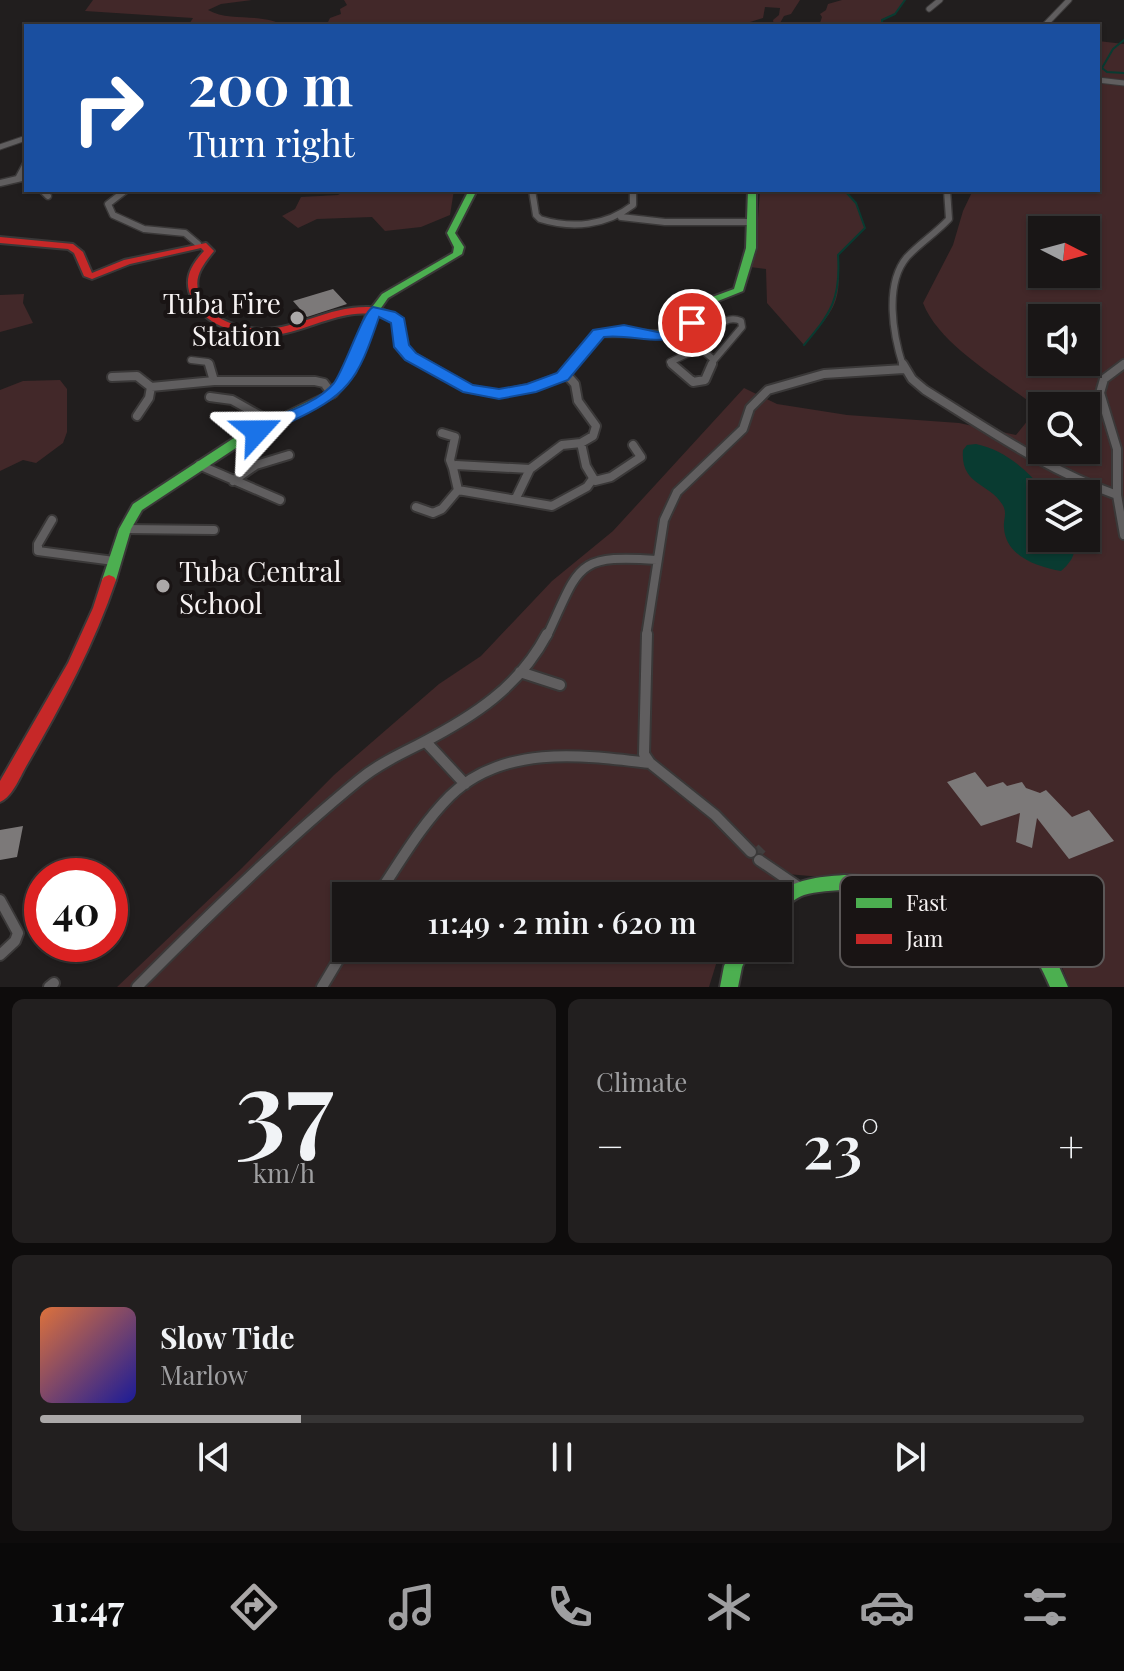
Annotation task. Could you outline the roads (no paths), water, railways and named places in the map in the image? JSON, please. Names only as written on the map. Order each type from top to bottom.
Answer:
[{"type":"street","points":[[929,9],[940,0]]},
{"type":"street","points":[[1046,24],[1069,0]]},
{"type":"street","points":[[1100,80],[1124,83]]},
{"type":"street","points":[[0,147],[24,139]]},
{"type":"street","points":[[0,183],[22,177]]},
{"type":"street","points":[[44,192],[48,196]]},
{"type":"street","points":[[123,192],[108,204],[113,215],[144,229],[185,233],[198,244]]},
{"type":"street","points":[[0,795],[99,614],[125,529],[142,501],[273,423],[332,394],[350,373],[373,312],[389,293],[457,254],[459,247],[451,233],[472,192]]},
{"type":"street","points":[[532,192],[536,215],[546,222],[592,223],[621,217],[665,222],[751,222]]},
{"type":"street","points":[[621,217],[633,205],[633,192]]},
{"type":"street","points":[[0,240],[70,246],[78,252],[87,274],[92,276],[127,262],[198,244],[207,246],[209,251],[193,271],[194,293],[201,309],[219,321],[249,331],[279,333],[336,314],[373,312],[390,315],[399,321],[401,347],[406,353],[468,389],[509,394],[566,374],[584,347],[599,333],[624,330],[662,337],[680,333],[692,323],[699,305],[731,295],[741,288],[751,248],[752,192]]},
{"type":"street","points":[[947,192],[949,219],[910,253],[896,274],[897,345],[904,369],[927,390],[1036,459],[1073,480],[1117,495]]},
{"type":"street","points":[[727,317],[741,321],[742,327],[730,345],[714,360],[705,380],[698,383],[689,381],[671,365],[671,361],[700,346],[727,317]]},
{"type":"street","points":[[692,323],[700,346],[714,360]]},
{"type":"street","points":[[191,360],[208,362],[214,381]]},
{"type":"street","points":[[1124,364],[1100,385],[1101,401],[1117,449],[1117,495],[1124,535]]},
{"type":"street","points":[[800,888],[650,763],[644,754],[643,668],[664,520],[672,499],[743,429],[750,408],[761,395],[783,384],[824,374],[904,369]]},
{"type":"street","points":[[516,498],[530,469],[562,445],[581,443],[596,434],[597,429],[578,401],[575,384],[566,374]]},
{"type":"street","points":[[112,377],[137,376],[151,387],[214,381],[315,381],[324,383],[332,394]]},
{"type":"street","points":[[137,416],[149,398],[151,387]]},
{"type":"street","points":[[210,397],[232,400],[273,423]]},
{"type":"street","points":[[442,433],[455,437],[450,460],[458,490]]},
{"type":"street","points":[[581,443],[592,480]]},
{"type":"street","points":[[592,480],[611,477],[641,457],[633,445]]},
{"type":"street","points":[[233,481],[256,465],[289,455]]},
{"type":"street","points":[[453,468],[458,464],[530,469]]},
{"type":"street","points":[[199,465],[280,500]]},
{"type":"street","points":[[458,490],[555,505],[587,487],[592,480]]},
{"type":"street","points":[[416,507],[427,513],[438,512],[458,490]]},
{"type":"street","points":[[52,520],[38,544],[38,551],[114,561]]},
{"type":"street","points":[[125,529],[214,530]]},
{"type":"street","points":[[137,987],[214,909],[316,816],[388,760],[481,710],[520,672],[552,628],[577,573],[592,562],[611,558],[657,560]]},
{"type":"street","points":[[520,672],[560,685]]},
{"type":"street","points":[[426,742],[465,784]]},
{"type":"street","points":[[387,882],[442,806],[465,784],[511,763],[535,757],[570,755],[650,763]]},
{"type":"street","points":[[792,893],[800,888],[840,886]]},
{"type":"street","points":[[0,900],[18,933],[15,941],[0,955]]},
{"type":"street","points":[[322,987],[337,962]]},
{"type":"street","points":[[729,987],[735,962]]},
{"type":"street","points":[[1049,967],[1059,987]]},
{"type":"waterway","points":[[882,24],[882,20],[895,14],[905,0]]},
{"type":"waterway","points":[[1124,40],[1113,49],[1102,68],[1107,72],[1124,73]]},
{"type":"waterway","points":[[804,345],[821,324],[836,294],[838,255],[865,228],[856,203],[846,192]]},
{"type":"tunnel","points":[[755,848],[763,856]]},
{"type":"place","name":"Tuba Fire Station","points":[[297,318]]},
{"type":"place","name":"Tuba Central School","points":[[163,586]]}]
